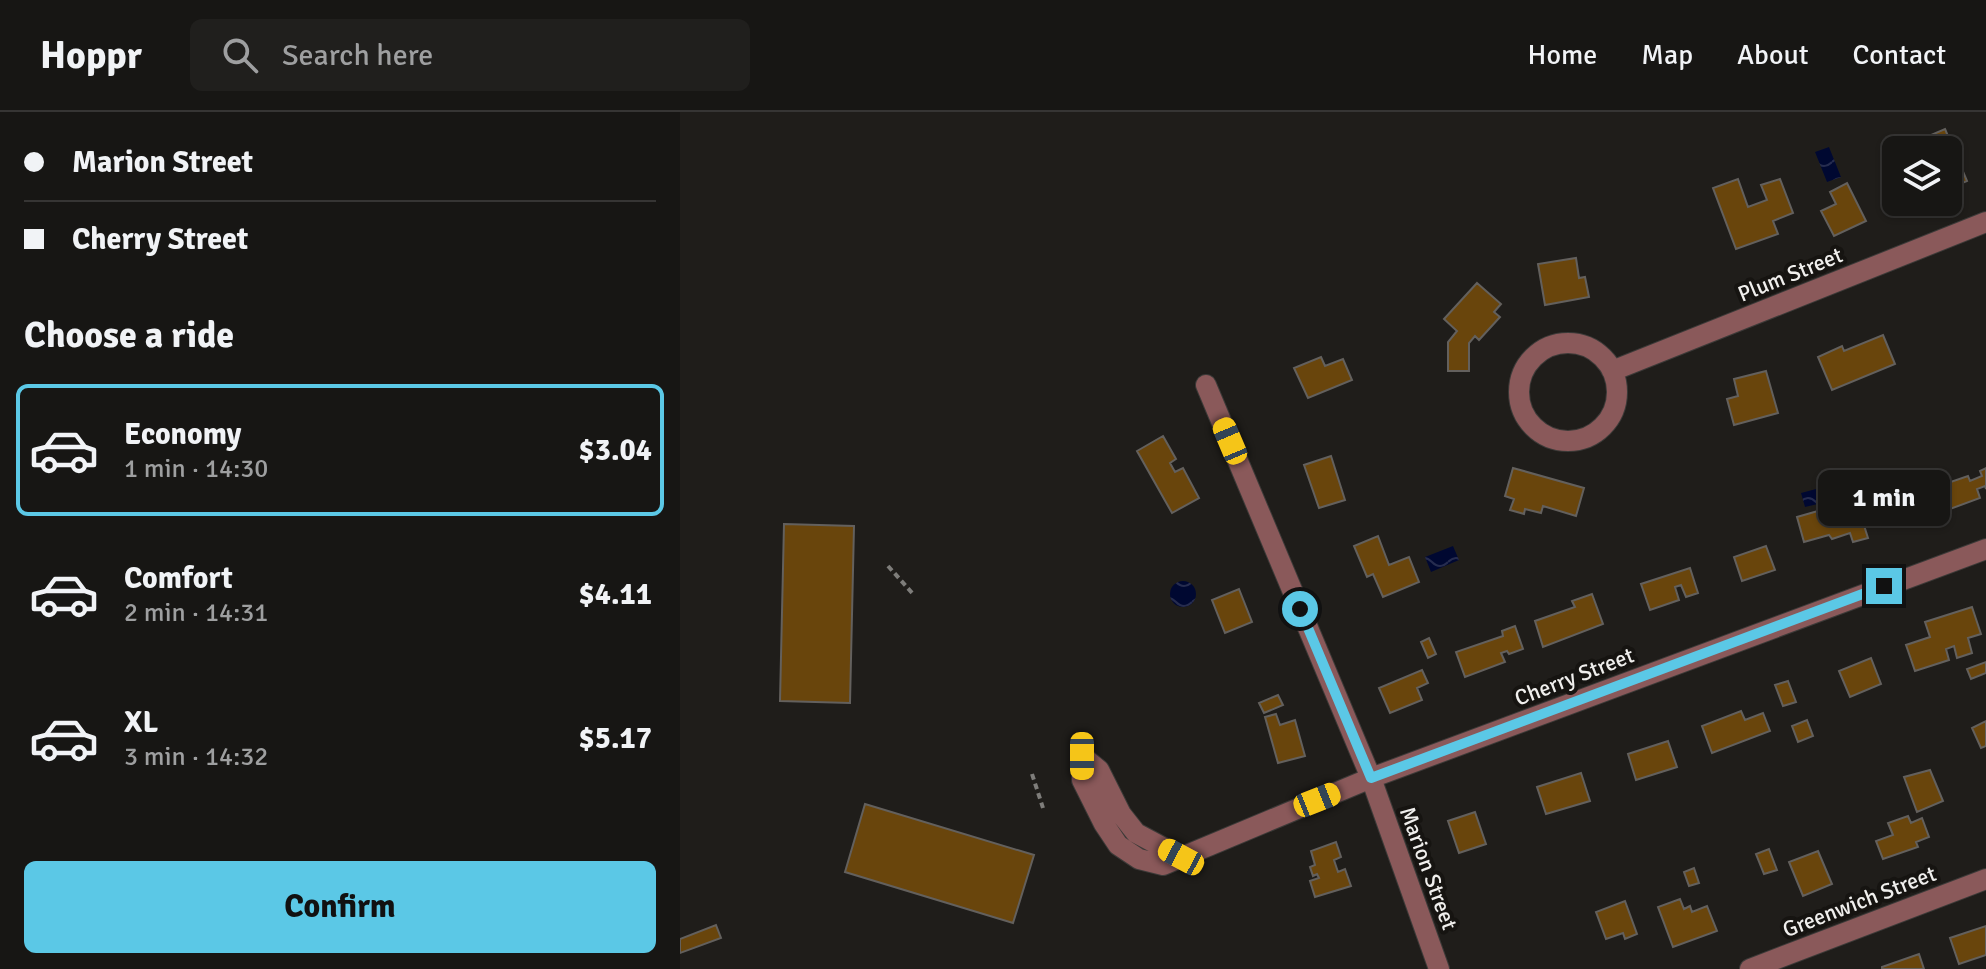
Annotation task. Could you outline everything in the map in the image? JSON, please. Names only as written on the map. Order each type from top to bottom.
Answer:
[{"type":"street","name":"Plum Street","points":[[1612,371],[1986,222]]},
{"type":"street","points":[[1572,343],[1588,348],[1602,357],[1612,371],[1616,401],[1611,416],[1588,437],[1573,441],[1557,440],[1531,425],[1522,411],[1518,395],[1528,364],[1540,352],[1555,345],[1572,343]]},
{"type":"street","name":"Marion Street","points":[[1206,385],[1371,778],[1439,969]]},
{"type":"street","name":"Cherry Street","points":[[1181,857],[1136,833],[1121,814],[1099,770],[1082,756],[1082,780],[1118,845],[1139,859],[1163,865],[1371,778],[1986,549]]},
{"type":"street","name":"Greenwich Street","points":[[1750,969],[1986,879]]},
{"type":"path","points":[[888,566],[914,595]]},
{"type":"path","points":[[1032,774],[1043,808]]},
{"type":"water","points":[[1829,147],[1841,177],[1827,182],[1815,152]]},
{"type":"water","points":[[1831,485],[1835,500],[1805,507],[1801,493]]},
{"type":"water","points":[[1453,546],[1459,560],[1431,572],[1425,557]]},
{"type":"water","points":[[1183,581],[1192,585],[1196,594],[1192,603],[1183,607],[1174,603],[1170,594],[1174,585]]},
{"type":"building","points":[[1945,129],[1948,136],[1929,136]]},
{"type":"building","points":[[1738,179],[1748,207],[1767,200],[1761,185],[1780,179],[1793,213],[1773,221],[1778,234],[1736,249],[1713,188]]},
{"type":"building","points":[[1847,183],[1866,221],[1834,236],[1821,211],[1836,204],[1830,192]]},
{"type":"building","points":[[1576,258],[1579,278],[1585,277],[1589,297],[1545,305],[1538,264]]},
{"type":"building","points":[[1477,283],[1501,304],[1494,312],[1500,317],[1479,340],[1475,336],[1469,343],[1469,371],[1448,371],[1448,342],[1457,331],[1444,319]]},
{"type":"building","points":[[1883,335],[1895,364],[1832,390],[1818,357],[1842,346],[1844,351]]},
{"type":"building","points":[[1321,357],[1325,366],[1343,359],[1352,380],[1308,398],[1294,368]]},
{"type":"building","points":[[1766,371],[1778,413],[1734,425],[1727,399],[1738,396],[1734,379]]},
{"type":"building","points":[[1163,436],[1176,459],[1170,463],[1175,472],[1183,468],[1199,498],[1172,513],[1137,451]]},
{"type":"building","points":[[1331,456],[1345,500],[1319,508],[1304,465]]},
{"type":"building","points":[[1513,468],[1584,488],[1576,516],[1543,506],[1541,513],[1525,509],[1524,514],[1510,510],[1514,499],[1505,496]]},
{"type":"building","points":[[1986,468],[1986,489],[1985,486],[1977,489],[1980,498],[1939,513],[1930,489],[1968,476],[1970,481],[1982,476],[1980,471]]},
{"type":"building","points":[[1856,500],[1868,538],[1853,542],[1850,533],[1832,539],[1829,535],[1804,542],[1797,517]]},
{"type":"building","points":[[784,524],[854,526],[850,703],[780,701]]},
{"type":"building","points":[[1378,536],[1389,565],[1409,557],[1419,582],[1383,597],[1373,574],[1367,577],[1354,546]]},
{"type":"building","points":[[1766,546],[1775,570],[1742,581],[1734,557]]},
{"type":"building","points":[[1690,568],[1698,593],[1686,597],[1681,585],[1675,587],[1679,600],[1650,610],[1641,584]]},
{"type":"building","points":[[1239,589],[1252,622],[1225,633],[1212,600]]},
{"type":"building","points":[[1592,594],[1603,624],[1543,647],[1535,621],[1575,607],[1572,601]]},
{"type":"building","points":[[1972,607],[1981,634],[1968,638],[1972,653],[1957,658],[1954,646],[1946,649],[1949,660],[1915,671],[1906,645],[1930,637],[1925,622]]},
{"type":"building","points":[[1515,626],[1523,649],[1509,654],[1507,651],[1501,653],[1505,662],[1465,677],[1456,652],[1503,636],[1502,631]]},
{"type":"building","points":[[1429,638],[1436,654],[1428,658],[1421,642]]},
{"type":"building","points":[[1871,658],[1881,684],[1850,697],[1839,671]]},
{"type":"building","points":[[1986,662],[1986,673],[1971,679],[1967,669]]},
{"type":"building","points":[[1422,670],[1428,683],[1417,688],[1422,700],[1390,713],[1379,688]]},
{"type":"building","points":[[1788,681],[1796,702],[1783,706],[1775,685]]},
{"type":"building","points":[[1278,695],[1283,705],[1264,713],[1259,703]]},
{"type":"building","points":[[1741,711],[1745,720],[1763,713],[1770,731],[1712,753],[1702,726]]},
{"type":"building","points":[[1276,714],[1280,725],[1295,720],[1305,756],[1278,763],[1265,717]]},
{"type":"building","points":[[1807,720],[1813,736],[1798,742],[1792,726]]},
{"type":"building","points":[[1986,721],[1986,746],[1981,748],[1972,728]]},
{"type":"building","points":[[1668,741],[1677,767],[1636,780],[1628,754]]},
{"type":"building","points":[[1930,770],[1943,801],[1917,812],[1904,777]]},
{"type":"building","points":[[1581,773],[1590,801],[1546,814],[1537,787]]},
{"type":"building","points":[[865,804],[1034,855],[1013,923],[845,872]]},
{"type":"building","points":[[1475,812],[1486,844],[1459,853],[1448,821]]},
{"type":"building","points":[[1908,816],[1911,823],[1922,818],[1929,837],[1916,842],[1918,847],[1883,859],[1876,841],[1893,835],[1888,823]]},
{"type":"building","points":[[1336,842],[1341,857],[1334,860],[1338,872],[1345,869],[1351,886],[1315,897],[1310,881],[1319,878],[1317,874],[1313,876],[1310,867],[1315,865],[1311,851]]},
{"type":"building","points":[[1769,849],[1777,870],[1764,874],[1756,854]]},
{"type":"building","points":[[1818,851],[1832,884],[1803,896],[1789,862]]},
{"type":"building","points":[[1694,868],[1699,883],[1689,886],[1684,872]]},
{"type":"building","points":[[1680,899],[1684,909],[1690,906],[1692,912],[1707,906],[1717,931],[1673,947],[1658,907]]},
{"type":"building","points":[[1625,901],[1637,934],[1625,939],[1623,933],[1606,939],[1596,912]]},
{"type":"building","points":[[716,925],[721,938],[680,953],[680,939]]},
{"type":"building","points":[[1986,926],[1986,955],[1959,964],[1950,938]]},
{"type":"building","points":[[1919,954],[1924,969],[1882,969],[1882,967]]},
{"type":"route","points":[[1300,609],[1371,778],[1884,586]]}]
